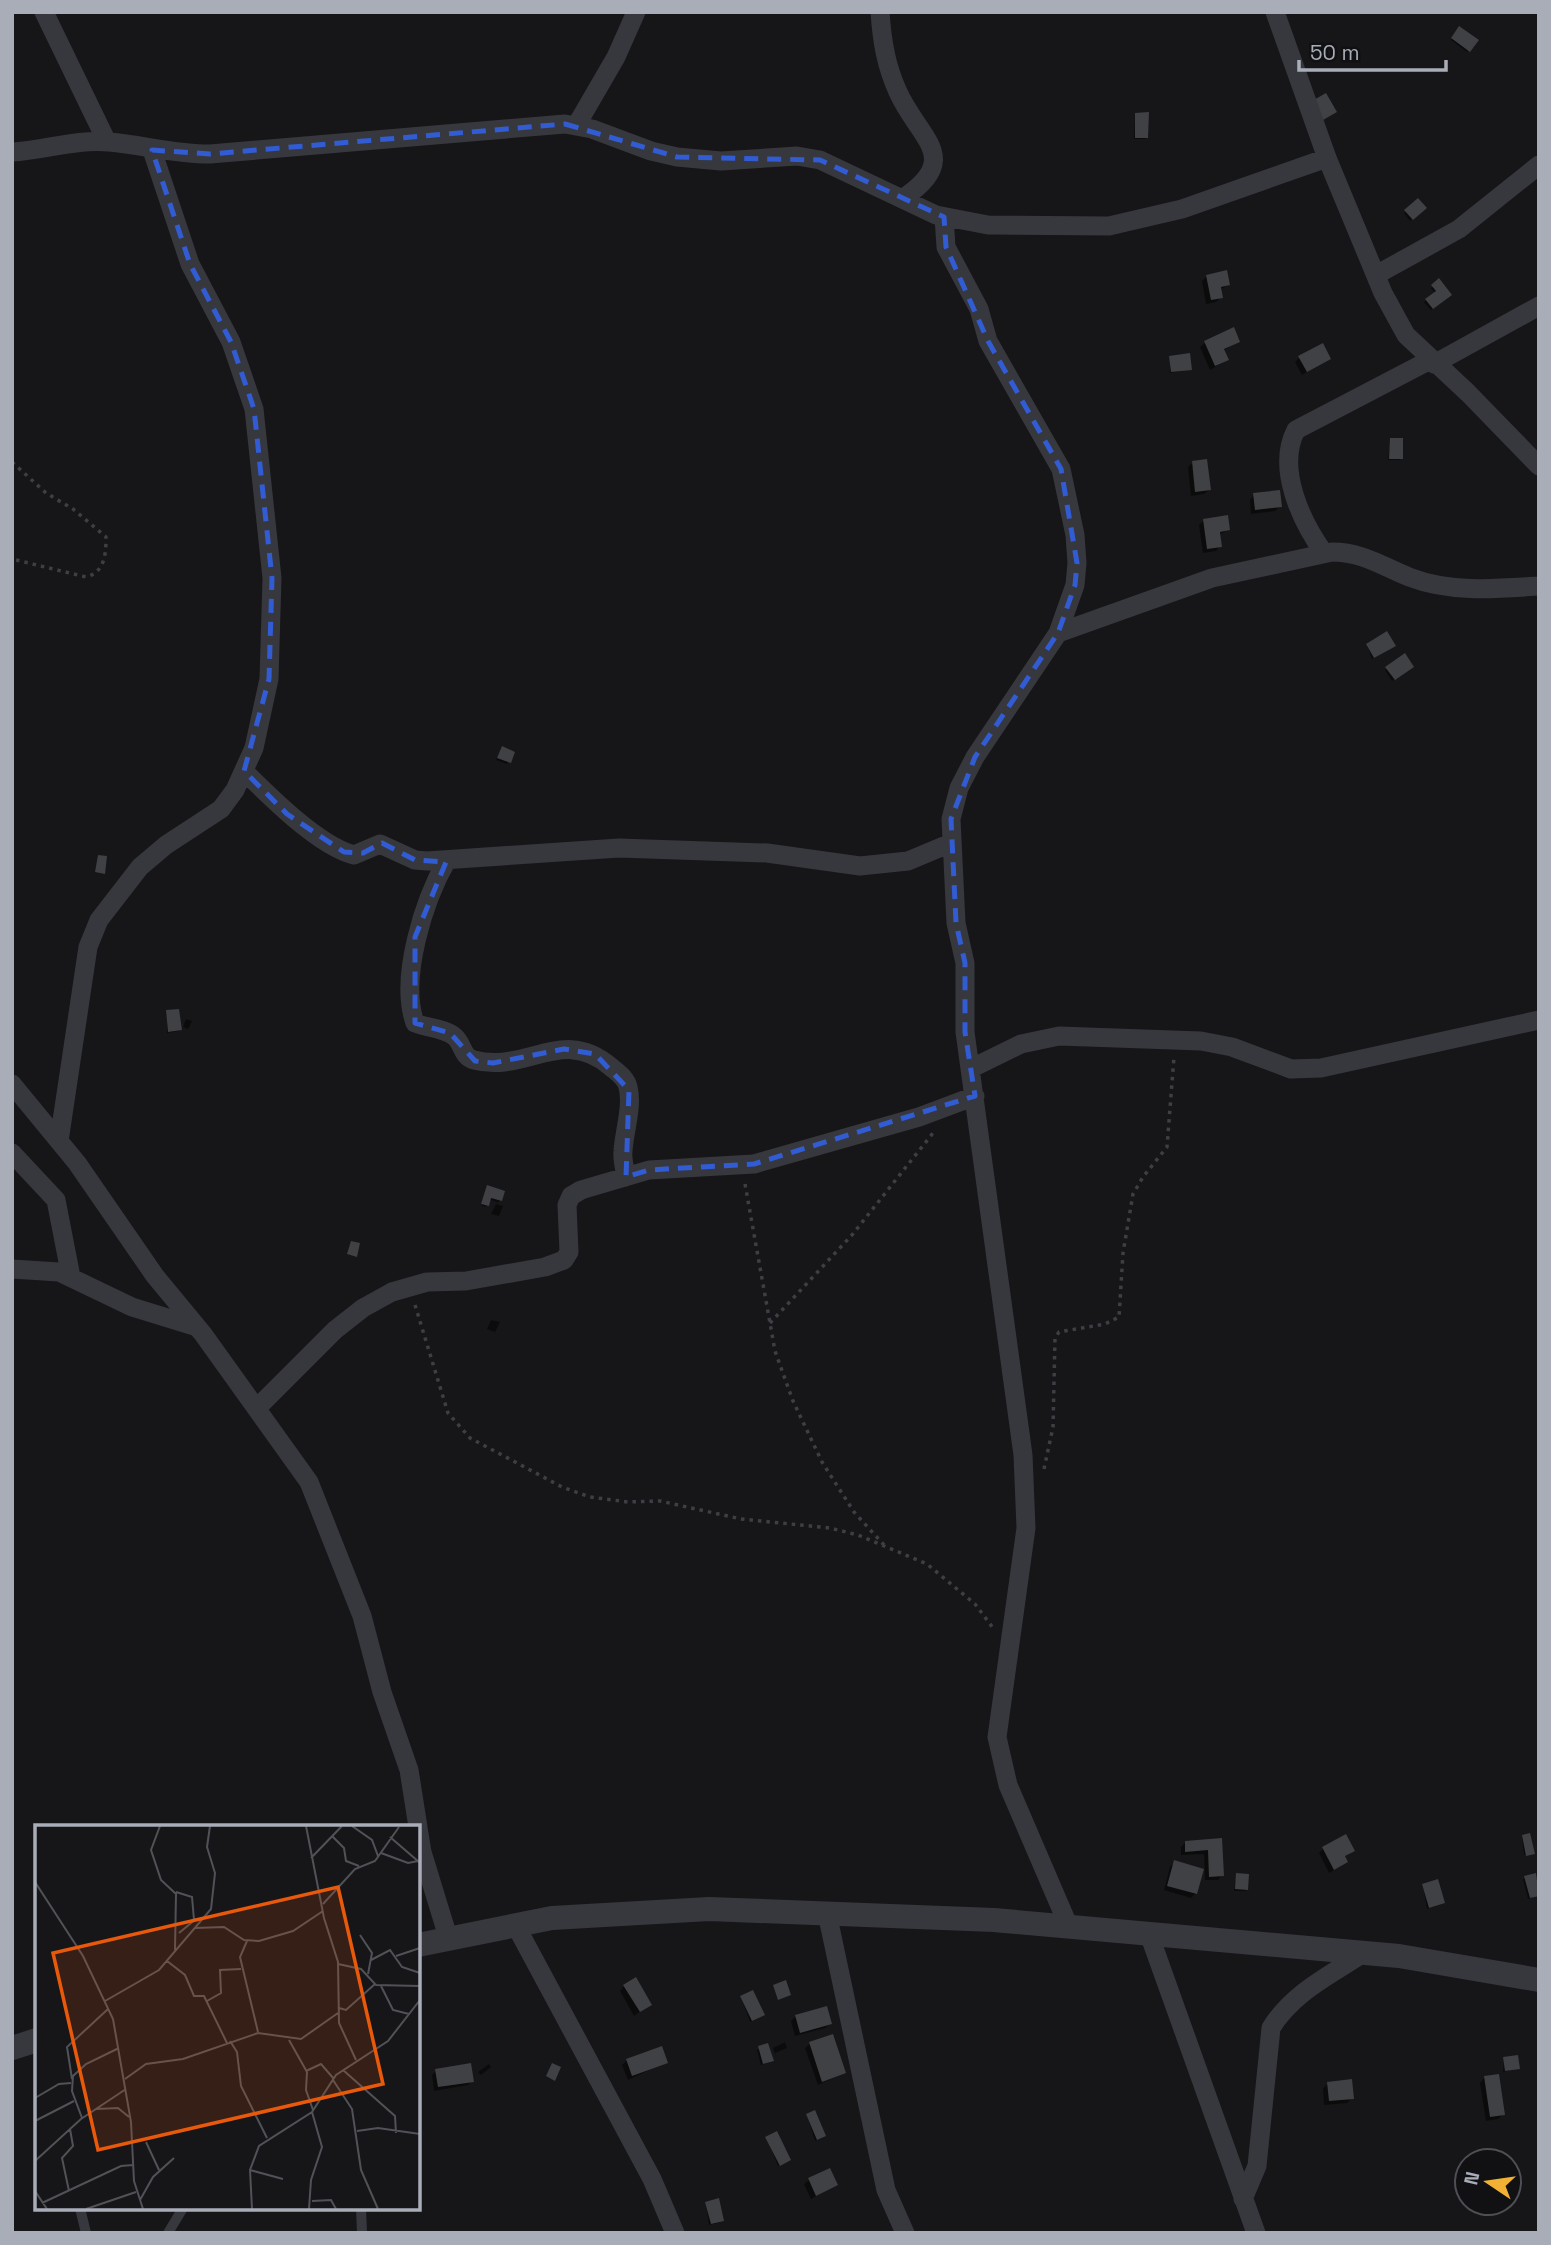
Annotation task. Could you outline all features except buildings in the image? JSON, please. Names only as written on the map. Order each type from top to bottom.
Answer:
[{"type":"street","points":[[44,12],[107,142]]},
{"type":"street","points":[[576,126],[616,57],[636,12]]},
{"type":"street","points":[[880,12],[888,68],[900,96],[934,152],[934,163],[925,183],[902,200]]},
{"type":"street","points":[[1275,12],[1327,158],[1376,275],[1406,335],[1468,393],[1539,466]]},
{"type":"street","points":[[12,152],[78,142],[107,142],[152,150],[210,154],[366,139],[426,138],[532,125],[576,126],[677,157],[722,161],[797,156],[820,160],[944,217],[988,225],[1109,226],[1182,209],[1327,158]]},
{"type":"street","points":[[59,1141],[88,947],[99,920],[140,867],[166,845],[221,808],[235,790],[254,748],[269,679],[272,578],[254,409],[231,342],[190,264],[152,150]]},
{"type":"street","points":[[1376,275],[1459,229],[1539,165]]},
{"type":"street","points":[[944,217],[946,247],[979,309],[988,341],[1061,469],[1077,562],[1075,585],[1058,633],[975,757],[959,788],[951,819],[956,923],[965,963],[965,1032],[1023,1455],[1026,1528],[1022,1574],[997,1737],[1007,1785],[1069,1927]]},
{"type":"street","points":[[1324,553],[1308,531],[1291,477],[1289,452],[1297,430],[1539,306]]},
{"type":"street","points":[[1058,633],[1212,578],[1324,553],[1352,552],[1409,577],[1465,589],[1539,586]]},
{"type":"street","points":[[244,771],[288,814],[344,852],[363,853],[380,844],[415,860],[619,848],[767,853],[860,866],[908,861],[951,843]]},
{"type":"street","points":[[447,860],[434,883],[415,937],[411,999],[415,1023],[450,1033],[457,1038],[468,1058],[475,1060],[493,1063],[564,1049],[582,1049],[595,1054],[625,1079],[629,1090],[622,1153],[626,1177]]},
{"type":"street","points":[[971,1069],[1021,1044],[1059,1037],[1176,1040],[1232,1047],[1290,1069],[1321,1068],[1539,1020]]},
{"type":"street","points":[[12,1084],[59,1141],[155,1276],[197,1327],[309,1482],[362,1616],[409,1770],[418,1825]]},
{"type":"street","points":[[257,1408],[335,1330],[363,1308],[427,1282],[466,1282],[558,1264],[569,1252],[566,1218],[571,1196],[581,1190],[649,1170],[742,1165],[813,1149],[919,1118],[975,1096]]},
{"type":"street","points":[[12,1153],[56,1200],[71,1277]]},
{"type":"street","points":[[12,1269],[59,1272],[132,1307],[197,1327]]},
{"type":"street","points":[[420,1834],[448,1937]]},
{"type":"street","points":[[420,1944],[552,1918],[600,1913],[709,1909],[995,1920],[1365,1952],[1539,1980]]},
{"type":"street","points":[[828,1913],[886,2190],[905,2233]]},
{"type":"street","points":[[516,1927],[652,2179],[675,2233]]},
{"type":"street","points":[[1149,1934],[1256,2233]]},
{"type":"street","points":[[1243,2199],[1256,2166],[1271,2028],[1281,2011],[1304,1990],[1365,1952]]},
{"type":"street","points":[[12,2049],[35,2041]]},
{"type":"lane","points":[[80,2210],[86,2233]]},
{"type":"lane","points":[[168,2233],[182,2210]]},
{"type":"lane","points":[[361,2210],[362,2233]]},
{"type":"path","points":[[12,462],[46,493],[73,509],[106,537],[103,564],[95,575],[86,577],[12,559]]},
{"type":"path","points":[[1043,1472],[1053,1427],[1055,1338],[1059,1332],[1104,1324],[1119,1317],[1123,1253],[1133,1194],[1136,1185],[1167,1147],[1176,1040]]},
{"type":"path","points":[[770,1323],[852,1235],[935,1130]]},
{"type":"path","points":[[742,1165],[775,1351],[793,1401],[816,1451],[854,1512],[887,1548]]},
{"type":"path","points":[[409,1288],[447,1413],[470,1438],[590,1497],[628,1502],[660,1501],[741,1519],[830,1528],[887,1548],[926,1564],[950,1582],[975,1604],[1009,1650]]},
{"type":"highlighted area","points":[[565,124],[677,157],[820,160],[944,217],[946,247],[988,341],[1061,469],[1077,563],[1075,585],[1058,633],[975,757],[951,819],[956,923],[965,963],[965,1032],[975,1096],[754,1164],[649,1170],[626,1177],[629,1090],[595,1054],[564,1049],[493,1063],[475,1061],[450,1033],[415,1023],[415,937],[446,862],[415,860],[382,843],[363,853],[344,852],[287,814],[244,771],[269,679],[272,578],[254,409],[231,342],[190,264],[152,150],[210,154]]}]
